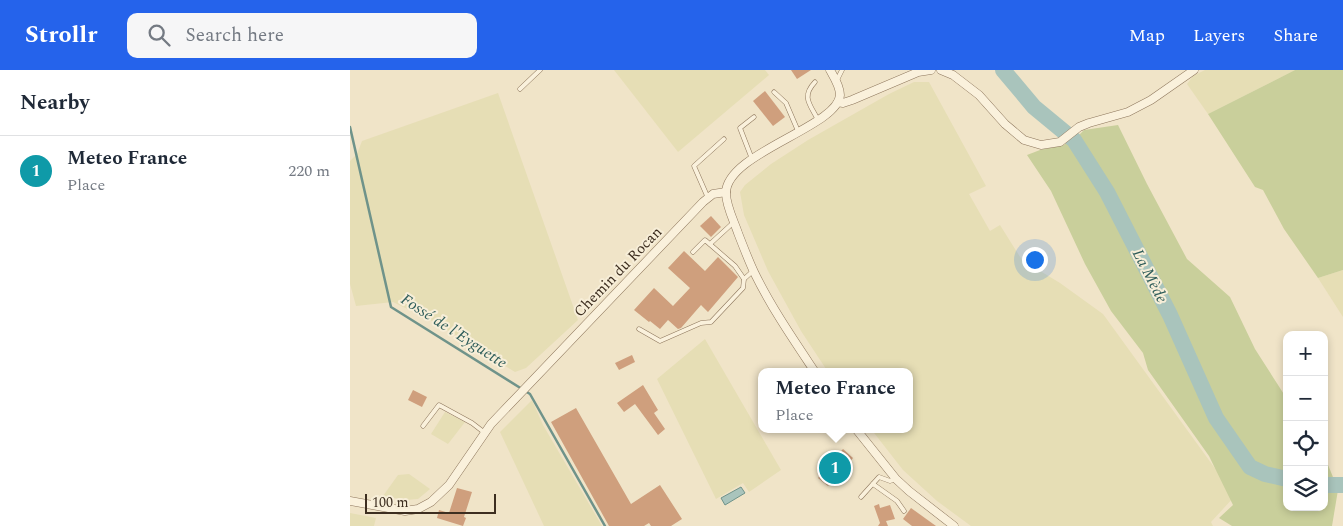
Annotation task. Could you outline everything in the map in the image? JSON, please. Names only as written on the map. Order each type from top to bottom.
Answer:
[{"type":"street","points":[[812,368],[785,327],[753,271],[734,222],[726,192],[727,185],[735,173],[752,159],[832,110],[838,102],[839,91],[830,70]]},
{"type":"street","points":[[838,102],[843,103],[852,100],[918,72],[930,70]]},
{"type":"street","points":[[941,70],[953,75],[979,95],[1005,124],[1024,140],[1041,145],[1060,142],[1079,127],[1136,108],[1151,100],[1194,70]]},
{"type":"street","name":"Chemin du Rocan","points":[[350,501],[405,511],[418,509],[432,502],[448,485],[491,424],[708,198],[713,194],[726,192]]},
{"type":"street","points":[[859,433],[896,479],[954,526]]},
{"type":"lane","points":[[520,88],[540,70]]},
{"type":"lane","points":[[836,82],[842,70]]},
{"type":"lane","points":[[815,82],[808,90],[807,97],[818,120]]},
{"type":"lane","points":[[774,92],[786,103],[798,131]]},
{"type":"lane","points":[[752,159],[740,128],[754,117]]},
{"type":"lane","points":[[708,198],[694,166],[724,139]]},
{"type":"lane","points":[[710,244],[734,222]]},
{"type":"lane","points":[[640,329],[660,341],[701,323],[711,322],[743,288],[744,279],[735,266],[705,240],[693,252]]},
{"type":"lane","points":[[744,279],[753,271]]},
{"type":"lane","points":[[423,426],[439,405],[472,423],[485,433]]},
{"type":"lane","points":[[861,497],[878,477],[890,481],[896,479]]},
{"type":"lane","points":[[872,484],[897,501],[904,511]]},
{"type":"shaded area","points":[[614,70],[765,70],[769,75],[678,152]]},
{"type":"shaded area","points":[[1205,70],[1295,70],[1208,114],[1187,84],[1193,76]]},
{"type":"shaded area","points":[[914,82],[929,82],[986,186],[969,194],[990,231],[1000,225],[1022,260],[1060,283],[1103,314],[1235,496],[1211,522],[1213,526],[971,526],[937,501],[903,470],[874,433],[913,433],[913,368],[825,368],[801,331],[768,271],[744,215],[740,192],[745,185],[771,164],[808,140]]},
{"type":"shaded area","points":[[498,93],[578,320],[526,368],[515,372],[436,323],[393,302],[356,306],[350,284],[350,161],[357,154],[362,141]]},
{"type":"shaded area","points":[[1343,270],[1343,317],[1318,278]]},
{"type":"shaded area","points":[[705,339],[781,470],[749,492],[743,483],[716,499],[657,379]]},
{"type":"shaded area","points":[[532,400],[543,425],[602,526],[544,526],[500,432]]},
{"type":"shaded area","points":[[445,412],[465,422],[448,444],[431,434]]},
{"type":"shaded area","points":[[409,474],[430,489],[418,499],[406,500],[383,496],[398,475]]},
{"type":"shaded area","points":[[350,513],[376,518],[374,526],[350,526]]},
{"type":"green space","points":[[1295,70],[1343,70],[1343,270],[1318,278],[1284,229],[1263,190],[1255,187],[1208,114]]},
{"type":"green space","points":[[1118,125],[1187,259],[1230,297],[1255,349],[1283,393],[1283,475],[1267,471],[1253,464],[1219,417],[1172,310],[1109,189],[1077,137],[1084,130]]},
{"type":"green space","points":[[1068,141],[1074,145],[1107,198],[1168,319],[1214,422],[1248,470],[1266,479],[1283,483],[1283,511],[1328,511],[1328,489],[1338,490],[1332,526],[1232,526],[1219,518],[1233,505],[1209,456],[1148,370],[1143,353],[1111,311],[1085,264],[1051,191],[1027,155],[1064,145]]},
{"type":"green space","points":[[1328,465],[1335,482],[1328,481]]},
{"type":"water","points":[[741,487],[745,493],[725,505],[721,498]]},
{"type":"building","points":[[791,70],[811,70],[797,79]]},
{"type":"building","points":[[765,91],[785,117],[773,126],[753,101]]},
{"type":"building","points":[[711,216],[721,227],[711,237],[700,226]]},
{"type":"building","points":[[684,251],[705,271],[718,257],[738,277],[708,312],[701,305],[681,328],[678,329],[668,320],[660,329],[634,310],[654,288],[673,306],[690,288],[668,268]]},
{"type":"building","points":[[632,355],[635,362],[619,370],[615,363]]},
{"type":"building","points":[[643,385],[658,410],[654,413],[665,429],[658,435],[635,404],[624,412],[617,403]]},
{"type":"building","points":[[413,390],[427,397],[422,407],[408,400]]},
{"type":"building","points":[[576,408],[631,504],[660,485],[682,519],[671,526],[651,526],[649,523],[644,526],[609,526],[551,422]]},
{"type":"building","points":[[843,449],[853,458],[828,486],[818,478]]},
{"type":"building","points":[[457,488],[472,492],[463,526],[437,518],[439,510],[449,513]]},
{"type":"building","points":[[879,504],[880,508],[890,505],[895,519],[886,521],[888,526],[878,526],[880,523],[874,506]]},
{"type":"building","points":[[911,508],[936,526],[912,526],[903,519]]},
{"type":"waterway","name":"La Mède","points":[[1003,70],[1034,107],[1074,140],[1107,192],[1170,315],[1216,418],[1250,467],[1265,474],[1283,478]]},
{"type":"waterway","name":"Fossé de l'Eyguette","points":[[350,127],[391,307],[530,394],[605,526]]},
{"type":"waterway","name":"La Mède","points":[[1328,485],[1343,485]]},
{"type":"place","name":"Meteo France","points":[[835,468]]}]
